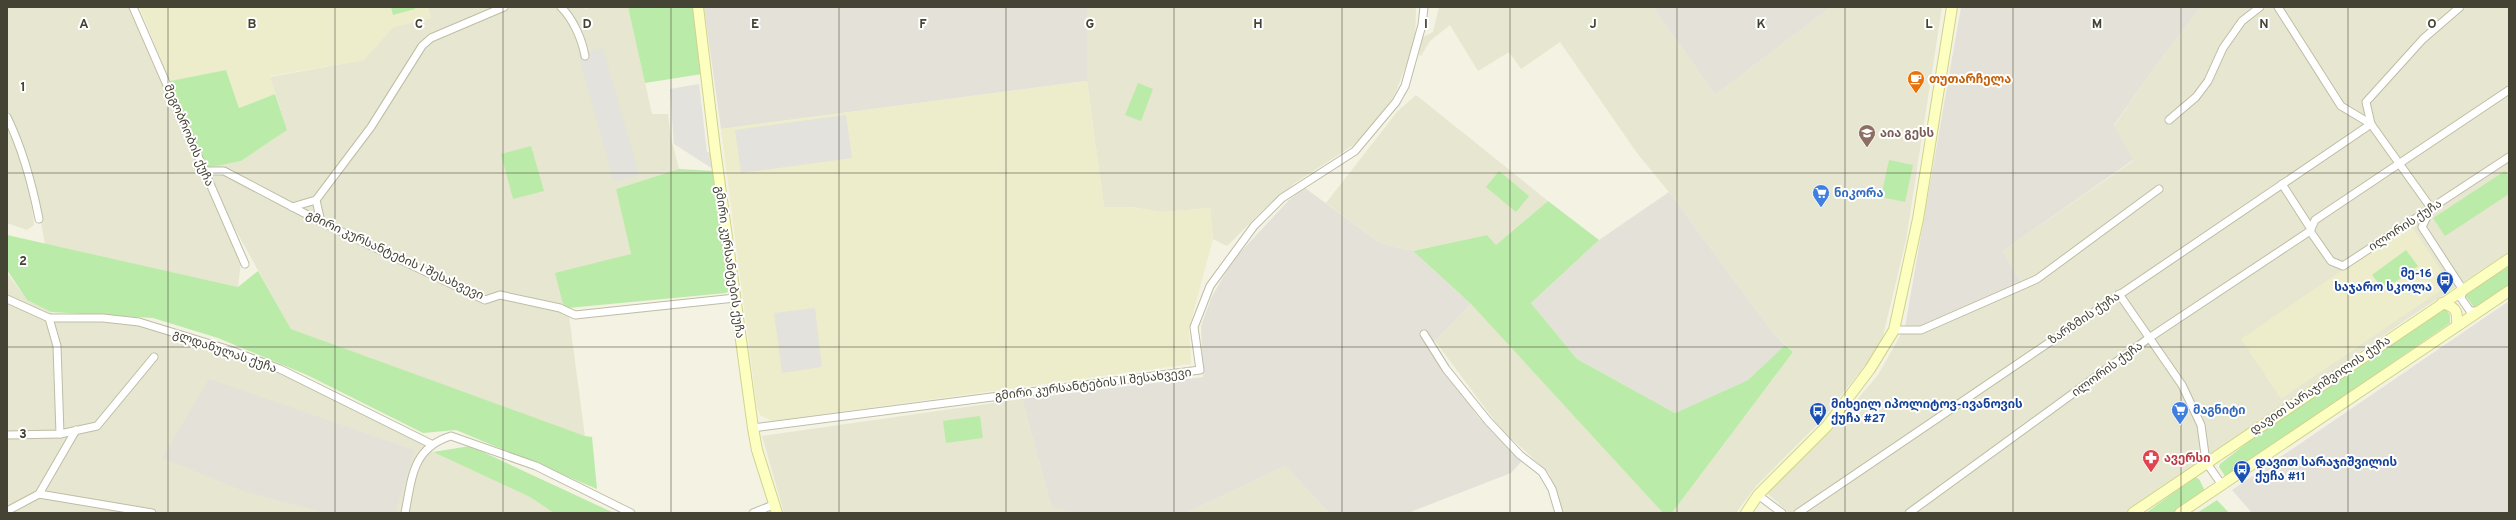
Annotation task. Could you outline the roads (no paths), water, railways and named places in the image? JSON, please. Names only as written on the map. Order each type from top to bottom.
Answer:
[{"type":"street","name":"მეგობრობის ქუჩა","points":[[133,7],[245,264]]},
{"type":"street","points":[[292,207],[316,200],[371,127],[422,46],[431,38],[504,7]]},
{"type":"street","points":[[561,7],[583,43],[585,56]]},
{"type":"street","name":"გმირი კურსანტების ქუჩა","points":[[698,7],[753,428],[757,450],[775,509]]},
{"type":"street","name":"გმირი კურსანტების II შესახვევი","points":[[753,428],[1200,370],[1194,327],[1210,286],[1240,243],[1282,198],[1355,151],[1396,102],[1405,86],[1422,25],[1424,7]]},
{"type":"street","points":[[1746,513],[1758,494],[1827,426],[1870,369],[1894,330],[1918,219],[1952,7]]},
{"type":"street","points":[[2169,120],[2196,97],[2208,81],[2223,48],[2242,21],[2260,7]]},
{"type":"street","points":[[2278,7],[2341,106],[2371,124],[2431,208],[2422,227],[2463,290],[2461,298],[2470,311],[2478,311]]},
{"type":"street","points":[[2371,124],[2366,102],[2423,39],[2460,7]]},
{"type":"street","name":"ილორის ქუჩა","points":[[1909,513],[2149,338],[2311,230],[2315,220],[2509,90]]},
{"type":"street","points":[[7,117],[18,139],[31,177],[39,219]]},
{"type":"street","name":"ზარზმის ქუჩა","points":[[1798,513],[2371,124]]},
{"type":"street","name":"ილორის ქუჩა","points":[[2311,230],[2331,261],[2343,266],[2509,157]]},
{"type":"street","name":"გმირი კურსანტების I შესახვევი","points":[[204,170],[224,171],[321,222],[485,300],[500,294],[560,308],[575,315],[735,298]]},
{"type":"street","points":[[2282,184],[2311,230]]},
{"type":"street","points":[[1894,330],[1921,330],[2037,279],[2159,189]]},
{"type":"street","points":[[316,200],[321,222]]},
{"type":"street","name":"დავით სარაჯიშვილის ქუჩა","points":[[2133,513],[2206,462],[2509,259]]},
{"type":"street","points":[[2180,513],[2509,291]]},
{"type":"street","points":[[2119,294],[2182,385],[2201,425],[2206,462],[2222,485]]},
{"type":"street","name":"გლდანულას ქუჩა","points":[[7,299],[49,318],[103,318],[139,322],[230,350],[280,369],[432,444]]},
{"type":"street","points":[[2442,303],[2453,306],[2457,311],[2458,324]]},
{"type":"street","points":[[49,318],[57,346],[60,434]]},
{"type":"street","points":[[1424,334],[1446,369],[1488,421],[1520,455],[1542,472],[1552,489],[1559,513]]},
{"type":"street","points":[[7,435],[60,434],[97,426],[154,357]]},
{"type":"street","points":[[7,511],[39,494],[76,430]]},
{"type":"street","points":[[406,513],[413,476],[422,453],[432,444],[451,436],[536,466],[631,513]]},
{"type":"street","points":[[39,494],[152,513]]},
{"type":"street","points":[[1758,494],[1782,513]]},
{"type":"street","points":[[753,513],[775,509]]},
{"type":"place","name":"თუთარჩელა","points":[[1916,94]]},
{"type":"place","name":"აია გესს","points":[[1867,148]]},
{"type":"place","name":"ნიკორა","points":[[1821,208]]},
{"type":"place","name":"მე-16 საჯარო სკოლა","points":[[2445,295]]},
{"type":"place","name":"მაგნიტი","points":[[2180,425]]},
{"type":"place","name":"მიხეილ იპოლიტოვ-ივანოვის ქუჩა #27","points":[[1818,426]]},
{"type":"place","name":"ავერსი","points":[[2151,473]]},
{"type":"place","name":"დავით სარაჯიშვილის ქუჩა #11","points":[[2242,484]]}]
